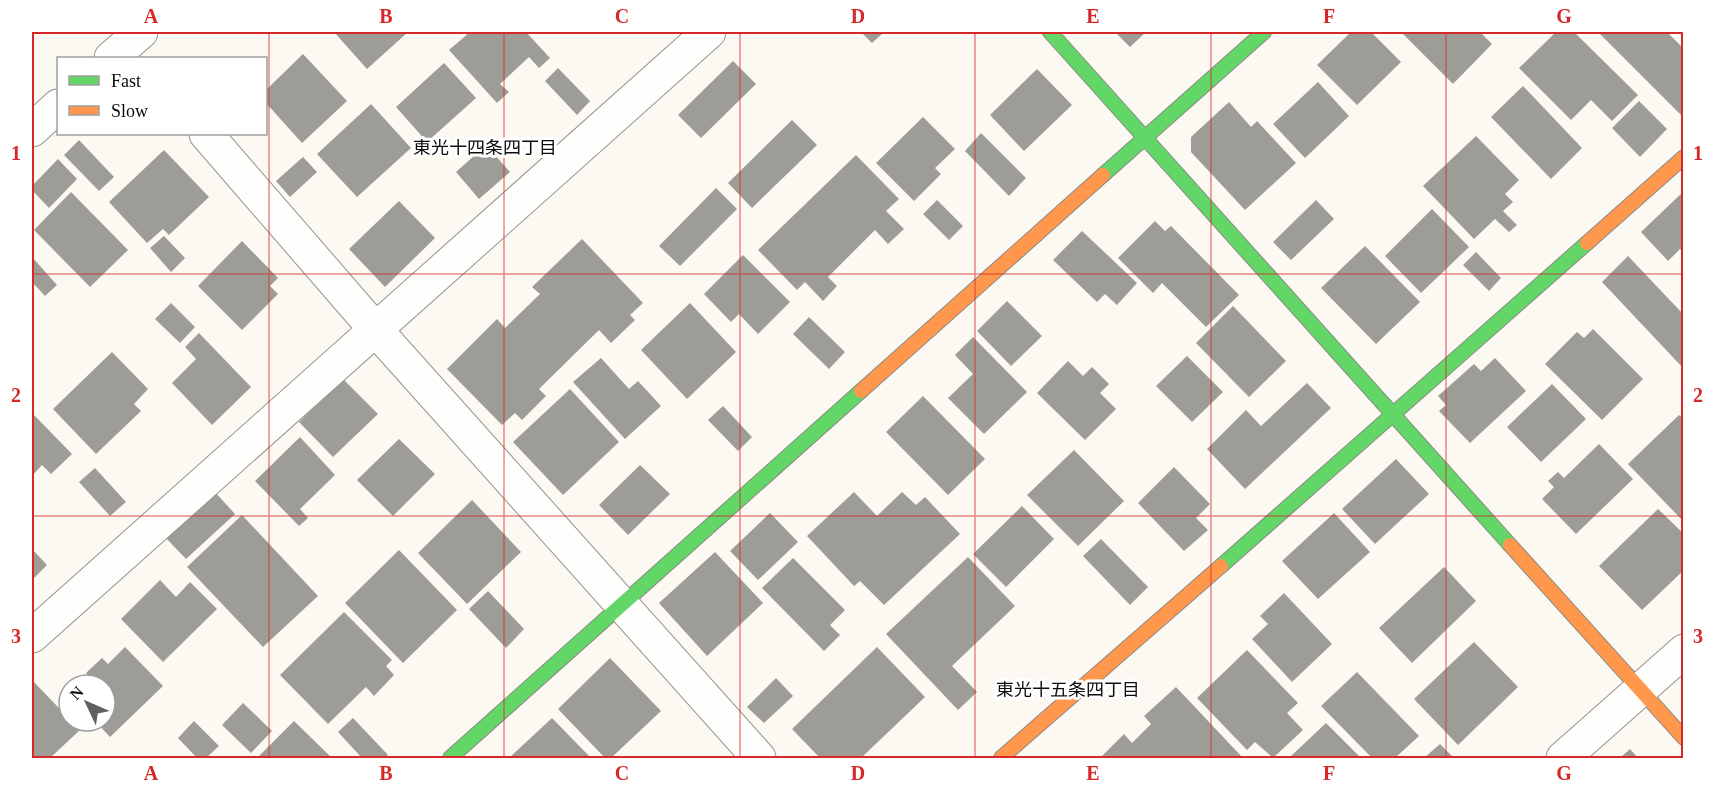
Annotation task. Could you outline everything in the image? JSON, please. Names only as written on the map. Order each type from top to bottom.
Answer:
[{"type":"street","points":[[32,636],[709,32]]},
{"type":"street","points":[[1050,32],[1683,738]]},
{"type":"street","points":[[450,759],[1264,32]]},
{"type":"street","points":[[32,130],[57,107]]},
{"type":"street","points":[[207,135],[375,329],[759,759]]},
{"type":"street","points":[[1001,759],[1393,416],[1683,157]]},
{"type":"street","points":[[1563,759],[1683,651]]},
{"type":"building","points":[[334,32],[408,32],[367,69]]},
{"type":"building","points":[[470,32],[526,32],[550,58],[539,68],[529,57],[500,84],[509,92],[497,103],[449,50]]},
{"type":"building","points":[[861,32],[884,32],[872,43]]},
{"type":"building","points":[[1115,32],[1146,32],[1130,47]]},
{"type":"building","points":[[1351,32],[1371,32],[1401,62],[1357,105],[1317,65]]},
{"type":"building","points":[[1401,32],[1480,32],[1492,44],[1453,84]]},
{"type":"building","points":[[1556,32],[1574,32],[1638,95],[1612,121],[1591,100],[1571,120],[1519,68]]},
{"type":"building","points":[[1598,32],[1667,32],[1684,49],[1684,118]]},
{"type":"building","points":[[303,54],[347,101],[302,143],[267,104],[267,89]]},
{"type":"building","points":[[733,61],[756,84],[701,138],[678,115]]},
{"type":"building","points":[[444,63],[476,98],[427,142],[396,107]]},
{"type":"building","points":[[558,68],[590,101],[577,115],[545,81]]},
{"type":"building","points":[[1037,69],[1072,105],[1024,151],[990,115]]},
{"type":"building","points":[[1318,82],[1349,116],[1305,158],[1273,124]]},
{"type":"building","points":[[1523,86],[1582,148],[1551,179],[1491,117]]},
{"type":"building","points":[[1639,101],[1667,129],[1640,157],[1612,128]]},
{"type":"building","points":[[1229,102],[1251,127],[1257,121],[1296,163],[1245,210],[1191,152],[1191,137]]},
{"type":"building","points":[[371,104],[411,148],[357,197],[317,154]]},
{"type":"building","points":[[923,117],[955,149],[935,168],[941,174],[914,201],[876,163]]},
{"type":"building","points":[[792,120],[817,145],[752,208],[728,183]]},
{"type":"building","points":[[981,133],[1026,178],[1009,196],[965,151]]},
{"type":"building","points":[[1476,136],[1519,180],[1505,194],[1513,202],[1503,211],[1517,225],[1509,232],[1495,219],[1474,239],[1423,186]]},
{"type":"building","points":[[79,140],[114,177],[99,191],[64,155]]},
{"type":"building","points":[[486,145],[510,172],[479,199],[456,172]]},
{"type":"building","points":[[164,150],[209,197],[169,235],[163,229],[147,243],[109,202]]},
{"type":"building","points":[[856,155],[899,199],[886,211],[904,229],[888,244],[875,230],[828,277],[837,286],[823,301],[805,282],[797,290],[758,250]]},
{"type":"building","points":[[303,157],[317,172],[290,197],[276,181]]},
{"type":"building","points":[[58,159],[77,179],[49,208],[32,190],[32,186]]},
{"type":"building","points":[[716,188],[737,209],[680,266],[659,246]]},
{"type":"building","points":[[1684,191],[1684,253],[1680,249],[1668,261],[1641,232]]},
{"type":"building","points":[[71,192],[128,250],[90,287],[34,230]]},
{"type":"building","points":[[937,200],[963,226],[949,240],[923,214]]},
{"type":"building","points":[[1316,200],[1334,219],[1291,260],[1273,242]]},
{"type":"building","points":[[399,201],[435,238],[385,287],[349,249]]},
{"type":"building","points":[[1432,209],[1469,247],[1421,293],[1385,256]]},
{"type":"building","points":[[1155,221],[1165,231],[1171,226],[1239,295],[1206,327],[1162,283],[1153,293],[1118,258]]},
{"type":"building","points":[[1082,231],[1137,283],[1117,305],[1105,294],[1097,302],[1053,260]]},
{"type":"building","points":[[164,236],[185,258],[171,272],[150,248]]},
{"type":"building","points":[[582,239],[643,303],[630,315],[635,320],[611,343],[599,330],[539,389],[546,396],[522,420],[515,413],[502,425],[447,369],[497,319],[505,328],[540,294],[532,287]]},
{"type":"building","points":[[242,241],[278,278],[270,286],[278,294],[242,330],[198,286]]},
{"type":"building","points":[[1365,246],[1420,302],[1376,344],[1321,288]]},
{"type":"building","points":[[1476,252],[1501,278],[1489,291],[1463,265]]},
{"type":"building","points":[[743,255],[790,302],[758,334],[739,314],[731,322],[704,294]]},
{"type":"building","points":[[1628,256],[1684,315],[1684,369],[1602,282]]},
{"type":"building","points":[[32,257],[57,285],[45,296],[32,282]]},
{"type":"building","points":[[1007,301],[1042,336],[1011,366],[977,331]]},
{"type":"building","points":[[171,303],[195,327],[180,343],[155,319]]},
{"type":"building","points":[[690,303],[736,352],[687,399],[641,350]]},
{"type":"building","points":[[1233,306],[1286,361],[1249,397],[1196,343]]},
{"type":"building","points":[[809,317],[845,352],[829,369],[793,334]]},
{"type":"building","points":[[1593,329],[1643,379],[1602,420],[1545,364],[1577,332],[1584,338]]},
{"type":"building","points":[[199,333],[251,387],[212,425],[172,383],[196,359],[185,347]]},
{"type":"building","points":[[973,337],[1027,392],[984,434],[948,398],[973,374],[955,355]]},
{"type":"building","points":[[112,352],[148,389],[134,404],[141,411],[96,454],[53,409]]},
{"type":"building","points":[[1187,356],[1223,392],[1192,422],[1156,386]]},
{"type":"building","points":[[601,358],[629,389],[638,381],[661,406],[625,439],[573,382]]},
{"type":"building","points":[[1495,358],[1526,391],[1470,443],[1439,411],[1446,405],[1438,396],[1474,364],[1481,371]]},
{"type":"building","points":[[1068,361],[1083,376],[1092,367],[1109,384],[1100,393],[1116,409],[1085,440],[1037,393]]},
{"type":"building","points":[[343,379],[378,414],[333,457],[299,422]]},
{"type":"building","points":[[1307,383],[1331,408],[1245,489],[1207,449],[1246,410],[1261,426]]},
{"type":"building","points":[[1552,384],[1586,419],[1541,462],[1507,427]]},
{"type":"building","points":[[570,389],[619,442],[563,495],[513,442]]},
{"type":"building","points":[[923,396],[985,459],[948,495],[886,432]]},
{"type":"building","points":[[723,406],[752,437],[738,451],[708,420]]},
{"type":"building","points":[[33,414],[72,454],[51,474],[42,465],[32,476]]},
{"type":"building","points":[[1679,415],[1684,419],[1684,522],[1628,464]]},
{"type":"building","points":[[300,437],[335,475],[300,509],[308,518],[299,526],[255,481]]},
{"type":"building","points":[[399,439],[435,474],[393,516],[357,480]]},
{"type":"building","points":[[1599,444],[1633,479],[1576,534],[1542,499],[1554,487],[1548,481],[1558,472],[1564,478]]},
{"type":"building","points":[[1074,450],[1124,501],[1078,546],[1027,495]]},
{"type":"building","points":[[1396,459],[1429,494],[1375,544],[1342,509]]},
{"type":"building","points":[[640,465],[670,494],[628,535],[599,505]]},
{"type":"building","points":[[1174,467],[1210,504],[1196,518],[1208,530],[1184,551],[1138,503]]},
{"type":"building","points":[[95,468],[126,502],[110,516],[79,482]]},
{"type":"building","points":[[215,492],[235,514],[186,559],[165,537]]},
{"type":"building","points":[[854,492],[877,516],[902,492],[916,505],[925,497],[960,534],[884,605],[860,581],[854,586],[807,536]]},
{"type":"building","points":[[472,500],[521,552],[467,604],[418,553]]},
{"type":"building","points":[[1022,506],[1054,539],[1006,587],[973,554]]},
{"type":"building","points":[[1658,509],[1684,534],[1684,570],[1642,610],[1599,566]]},
{"type":"building","points":[[770,513],[798,542],[758,580],[730,551]]},
{"type":"building","points":[[1334,513],[1370,552],[1318,599],[1282,561]]},
{"type":"building","points":[[242,515],[318,596],[263,647],[187,567]]},
{"type":"building","points":[[1101,539],[1148,587],[1130,605],[1083,556]]},
{"type":"building","points":[[32,549],[47,565],[32,580]]},
{"type":"building","points":[[399,550],[457,610],[403,663],[345,603]]},
{"type":"building","points":[[715,552],[763,603],[707,656],[659,603]]},
{"type":"building","points":[[968,557],[1015,606],[952,666],[977,692],[958,710],[886,634]]},
{"type":"building","points":[[793,558],[845,610],[830,625],[840,635],[824,651],[762,588]]},
{"type":"building","points":[[1444,567],[1476,601],[1412,663],[1379,628]]},
{"type":"building","points":[[160,580],[176,597],[190,582],[217,609],[163,662],[121,619]]},
{"type":"building","points":[[488,591],[524,629],[506,648],[469,609]]},
{"type":"building","points":[[1284,593],[1332,644],[1292,682],[1252,639],[1268,624],[1260,616]]},
{"type":"building","points":[[344,612],[392,660],[386,666],[394,675],[374,696],[366,687],[328,724],[280,675]]},
{"type":"building","points":[[1474,642],[1518,687],[1458,745],[1414,699]]},
{"type":"building","points":[[125,647],[163,686],[117,730],[117,673],[86,673],[102,658],[108,664]]},
{"type":"building","points":[[877,647],[925,697],[861,758],[820,758],[792,729]]},
{"type":"building","points":[[1247,650],[1298,703],[1287,713],[1303,730],[1273,758],[1255,742],[1247,750],[1197,698]]},
{"type":"building","points":[[610,658],[661,711],[611,758],[605,758],[558,709]]},
{"type":"building","points":[[1357,672],[1419,736],[1395,758],[1372,758],[1321,706]]},
{"type":"building","points":[[776,678],[793,696],[764,723],[747,707]]},
{"type":"building","points":[[32,680],[57,706],[57,733],[77,733],[50,758],[32,758]]},
{"type":"building","points":[[1176,687],[1243,758],[1100,758],[1124,734],[1132,743],[1151,724],[1144,716]]},
{"type":"building","points":[[243,703],[272,731],[251,753],[222,725]]},
{"type":"building","points":[[353,718],[388,755],[383,758],[362,758],[338,732]]},
{"type":"building","points":[[552,718],[591,758],[509,758]]},
{"type":"building","points":[[194,721],[219,746],[206,758],[197,758],[178,738]]},
{"type":"building","points":[[294,721],[332,758],[257,758]]},
{"type":"building","points":[[1326,723],[1361,758],[1289,758]]},
{"type":"building","points":[[1440,744],[1454,758],[1424,758]]},
{"type":"building","points":[[1630,749],[1638,758],[1620,758]]},
{"type":"traffic: fast","points":[[1050,32],[1510,545]]},
{"type":"traffic: fast","points":[[1103,175],[1264,32]]},
{"type":"traffic: fast","points":[[1221,566],[1587,243]]},
{"type":"traffic: fast","points":[[450,758],[861,391]]},
{"type":"traffic: slow","points":[[1587,243],[1684,157]]},
{"type":"traffic: slow","points":[[861,391],[1103,175]]},
{"type":"traffic: slow","points":[[1510,545],[1684,738]]},
{"type":"traffic: slow","points":[[1001,758],[1221,566]]},
{"type":"district","name":"東光十四条四丁目","points":[[485,148]]},
{"type":"district","name":"東光十五条四丁目","points":[[1068,690]]}]
